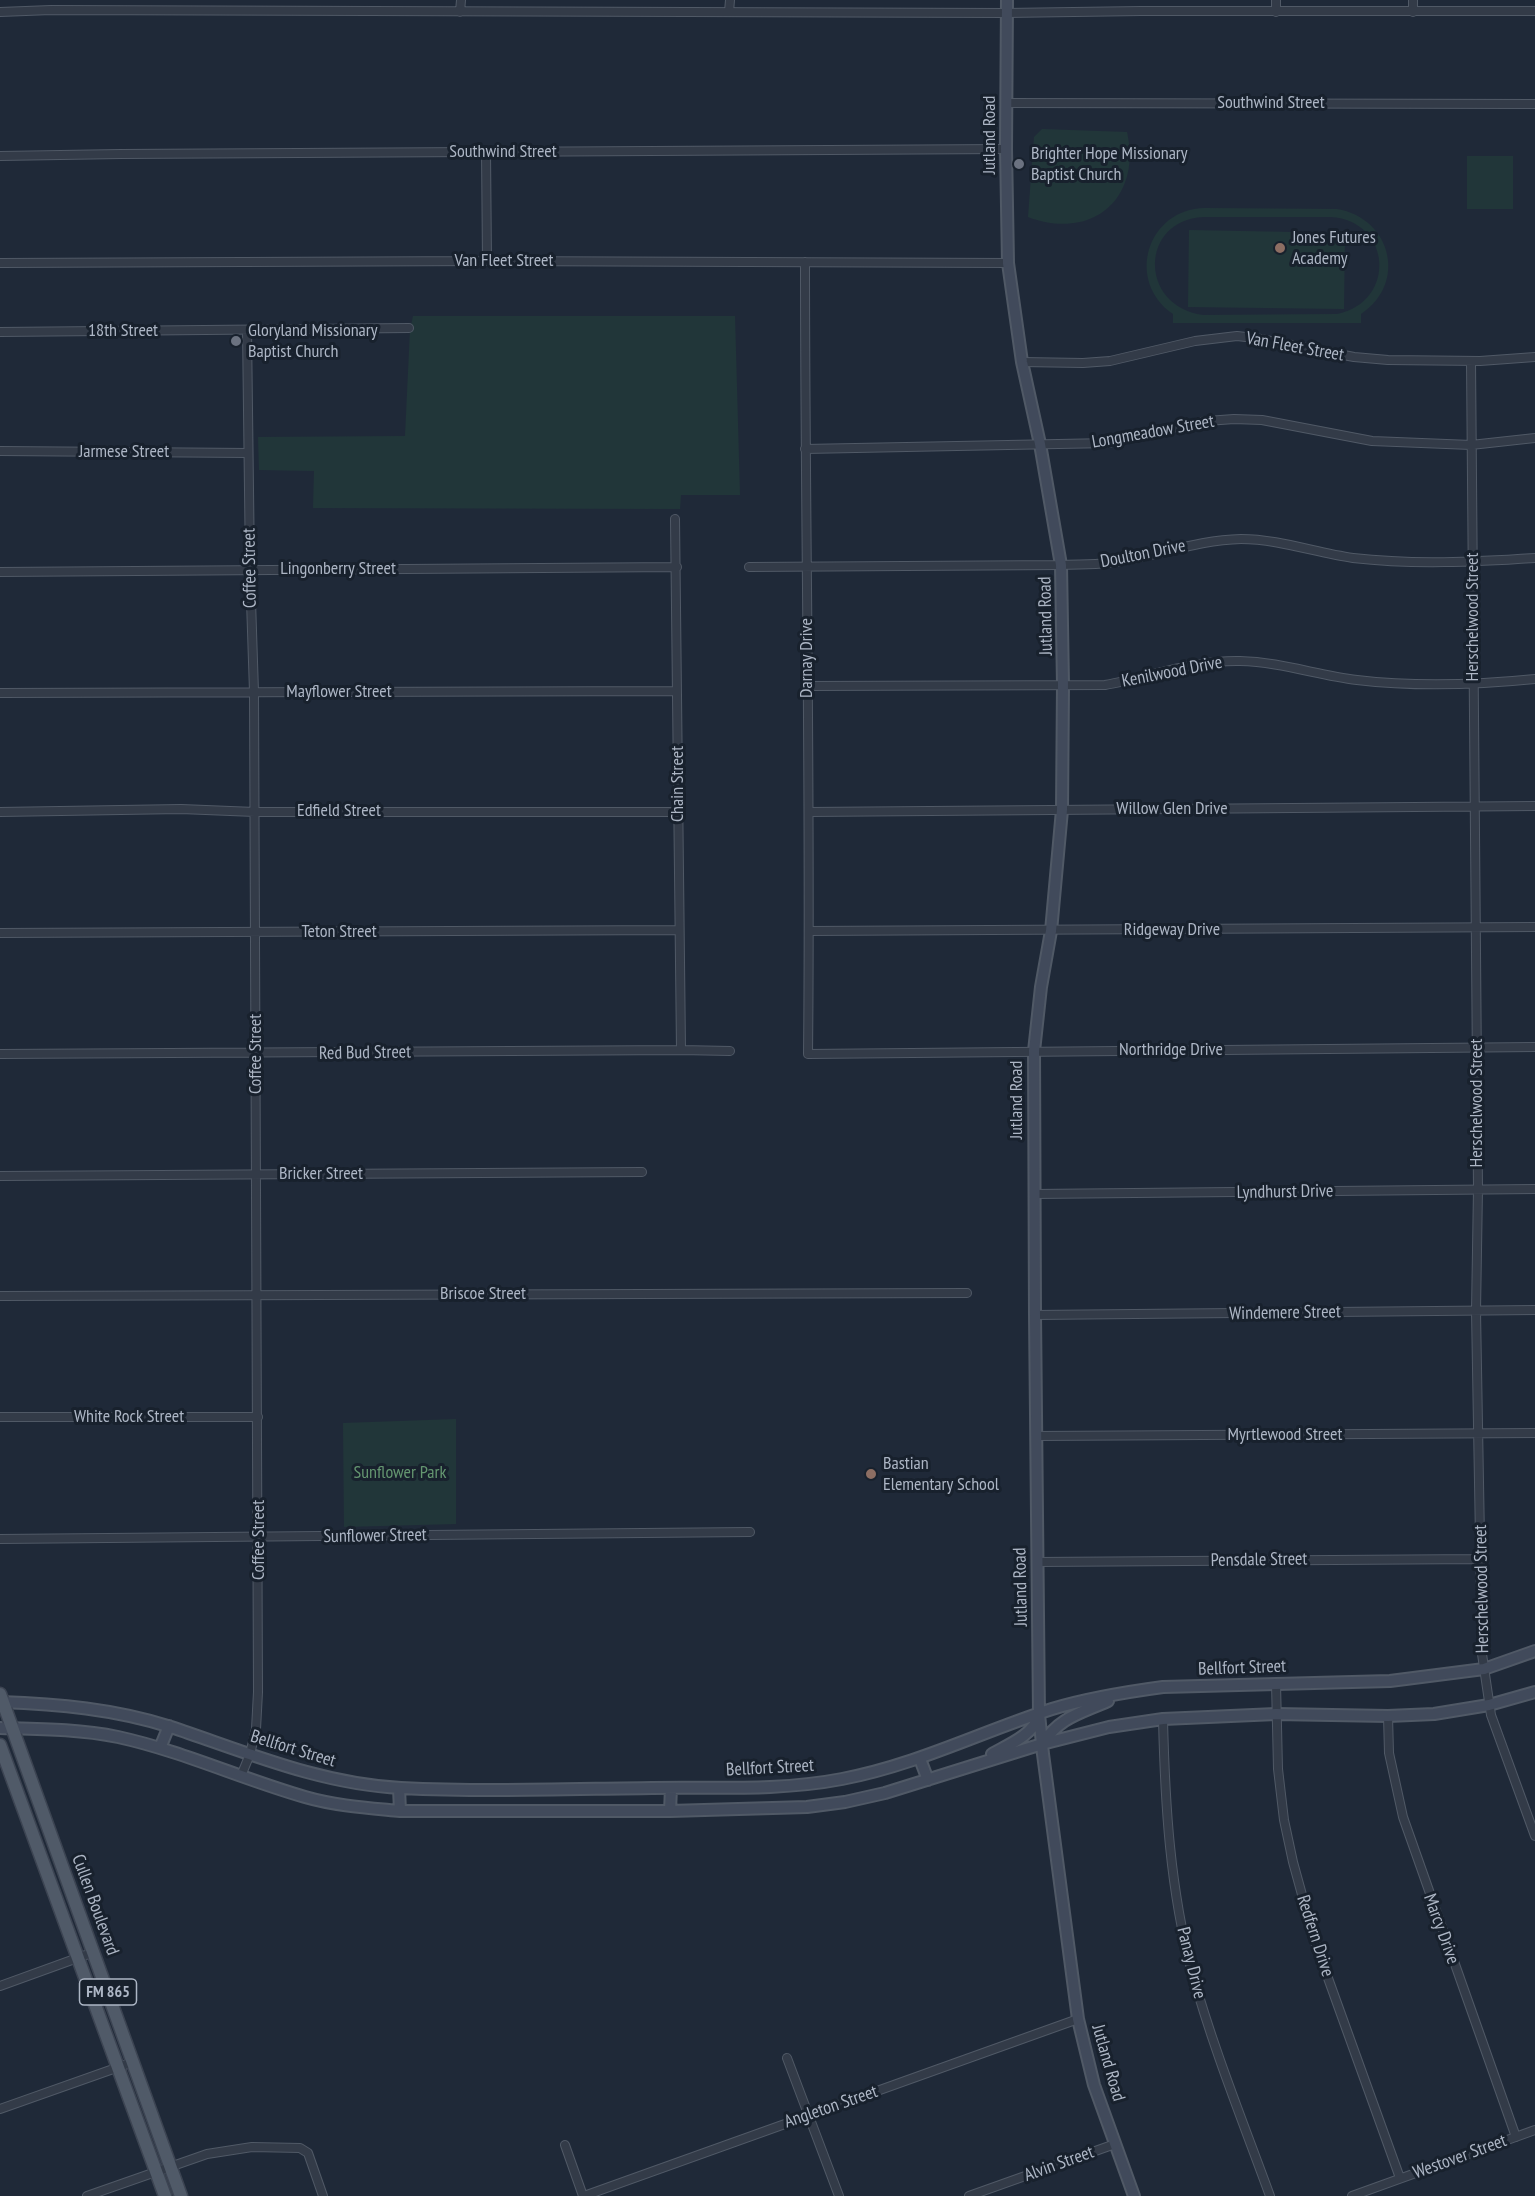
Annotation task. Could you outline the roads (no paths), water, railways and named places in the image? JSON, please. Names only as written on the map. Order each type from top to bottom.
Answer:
[{"type":"main road","name":"Jutland Road","points":[[1007,0],[1008,263],[1022,362],[1040,444],[1061,565],[1062,810],[1051,931],[1041,987],[1034,1051],[1039,1714],[1078,2019],[1094,2085],[1134,2196]]},
{"type":"main road","name":"Bellfort Street","points":[[1,1699],[76,1706],[117,1713],[169,1726],[318,1776],[399,1788],[671,1788],[805,1785],[881,1770],[920,1759],[1039,1714],[1084,1701],[1128,1692],[1163,1687],[1390,1681],[1484,1669],[1535,1651]]},
{"type":"main road","points":[[1042,1744],[1052,1730],[1062,1722],[1128,1692]]},
{"type":"main road","points":[[5,1728],[85,1731],[160,1748],[307,1797],[347,1806],[400,1811],[807,1807],[844,1803],[885,1793],[976,1763],[1108,1727],[1163,1719],[1276,1714],[1388,1716],[1434,1714],[1489,1706],[1535,1692]]},
{"type":"main road","name":"Cullen Boulevard","points":[[1,1699],[5,1728],[94,1952],[181,2196]]},
{"type":"main road","points":[[976,1763],[1030,1731],[1037,1724],[1039,1714]]},
{"type":"main road","points":[[160,1748],[169,1726]]},
{"type":"main road","name":"Cullen Boulevard","points":[[0,1745],[165,2196]]},
{"type":"main road","points":[[920,1759],[928,1780]]},
{"type":"main road","points":[[805,1785],[807,1807]]},
{"type":"main road","points":[[399,1788],[400,1811]]},
{"type":"main road","points":[[670,1810],[671,1788]]},
{"type":"main road","points":[[535,1789],[537,1811]]},
{"type":"street","points":[[51,10],[52,0]]},
{"type":"street","points":[[188,0],[188,11]]},
{"type":"street","points":[[323,0],[323,10]]},
{"type":"street","points":[[460,12],[461,0]]},
{"type":"street","points":[[596,10],[597,0]]},
{"type":"street","points":[[729,12],[730,0]]},
{"type":"street","points":[[870,0],[871,11]]},
{"type":"street","points":[[1141,0],[1141,11]]},
{"type":"street","points":[[1276,0],[1276,12]]},
{"type":"street","points":[[1413,0],[1413,12]]},
{"type":"street","points":[[0,12],[51,10],[1006,13],[1535,11]]},
{"type":"street","name":"Southwind Street","points":[[1007,103],[1535,104]]},
{"type":"street","name":"Southwind Street","points":[[0,156],[1006,149]]},
{"type":"street","points":[[486,152],[487,261]]},
{"type":"street","name":"Van Fleet Street","points":[[0,264],[487,261],[1008,263]]},
{"type":"street","name":"Darnay Drive","points":[[805,262],[809,812],[808,1054]]},
{"type":"street","name":"18th Street","points":[[0,332],[409,328]]},
{"type":"street","name":"Coffee Street","points":[[241,1776],[250,1754],[256,1728],[259,1537],[254,692],[247,330]]},
{"type":"street","name":"Van Fleet Street","points":[[1022,362],[1110,361],[1195,341],[1237,336],[1354,357],[1471,361],[1535,357]]},
{"type":"street","name":"Herschelwood Street","points":[[1471,361],[1478,1189],[1476,1311],[1482,1654],[1489,1706],[1535,1836]]},
{"type":"street","name":"Longmeadow Street","points":[[805,449],[1109,443],[1207,421],[1234,419],[1262,420],[1372,441],[1471,444],[1535,438]]},
{"type":"street","name":"Jarmese Street","points":[[0,451],[248,453]]},
{"type":"street","name":"Chain Street","points":[[675,519],[681,1050]]},
{"type":"street","name":"Doulton Drive","points":[[749,567],[1107,563],[1215,540],[1243,539],[1266,541],[1352,558],[1413,562],[1472,562],[1535,558]]},
{"type":"street","name":"Lingonberry Street","points":[[0,572],[677,567]]},
{"type":"street","name":"Kenilwood Drive","points":[[807,686],[1105,685],[1193,665],[1238,661],[1264,662],[1356,680],[1473,685],[1535,679]]},
{"type":"street","name":"Mayflower Street","points":[[0,693],[678,691]]},
{"type":"street","name":"Willow Glen Drive","points":[[809,812],[1535,806]]},
{"type":"street","name":"Edfield Street","points":[[0,812],[181,809],[255,812],[679,812]]},
{"type":"street","name":"Ridgeway Drive","points":[[809,931],[1535,927]]},
{"type":"street","name":"Teton Street","points":[[0,933],[678,930]]},
{"type":"street","name":"Northridge Drive","points":[[808,1054],[1535,1047]]},
{"type":"street","name":"Red Bud Street","points":[[0,1054],[730,1051]]},
{"type":"street","name":"Bricker Street","points":[[0,1176],[642,1172]]},
{"type":"street","name":"Lyndhurst Drive","points":[[1034,1194],[1535,1189]]},
{"type":"street","name":"Briscoe Street","points":[[0,1296],[967,1293]]},
{"type":"street","name":"Windemere Street","points":[[1035,1315],[1535,1310]]},
{"type":"street","name":"White Rock Street","points":[[0,1417],[258,1417]]},
{"type":"street","name":"Myrtlewood Street","points":[[1036,1436],[1535,1433]]},
{"type":"street","name":"Sunflower Street","points":[[0,1539],[750,1532]]},
{"type":"street","name":"Pensdale Street","points":[[1037,1562],[1481,1558]]},
{"type":"street","name":"Redfern Drive","points":[[1276,1683],[1278,1769],[1284,1820],[1303,1900],[1315,1942],[1400,2178]]},
{"type":"street","name":"Marcy Drive","points":[[1388,1716],[1389,1753],[1402,1817],[1516,2137]]},
{"type":"street","name":"Panay Drive","points":[[1163,1719],[1166,1804],[1173,1873],[1182,1928],[1211,2034],[1270,2196]]},
{"type":"street","points":[[0,1986],[94,1952]]},
{"type":"street","name":"Angleton Street","points":[[584,2196],[1078,2019]]},
{"type":"street","points":[[788,2058],[839,2196]]},
{"type":"street","points":[[0,2109],[133,2062]]},
{"type":"street","name":"Westover Street","points":[[1352,2196],[1535,2130]]},
{"type":"street","name":"Alvin Street","points":[[969,2196],[1115,2144]]},
{"type":"street","points":[[565,2145],[584,2196]]},
{"type":"street","points":[[87,2196],[207,2154],[252,2147],[300,2148],[308,2153],[323,2196]]},
{"type":"place","name":"Brighter Hope Missionary Baptist Church","points":[[1019,164]]},
{"type":"place","name":"Jones Futures Academy","points":[[1280,248]]},
{"type":"place","name":"Gloryland Missionary Baptist Church","points":[[236,341]]},
{"type":"place","name":"Bastian Elementary School","points":[[871,1474]]},
{"type":"park label","name":"Sunflower Park","points":[[400,1473]]}]
